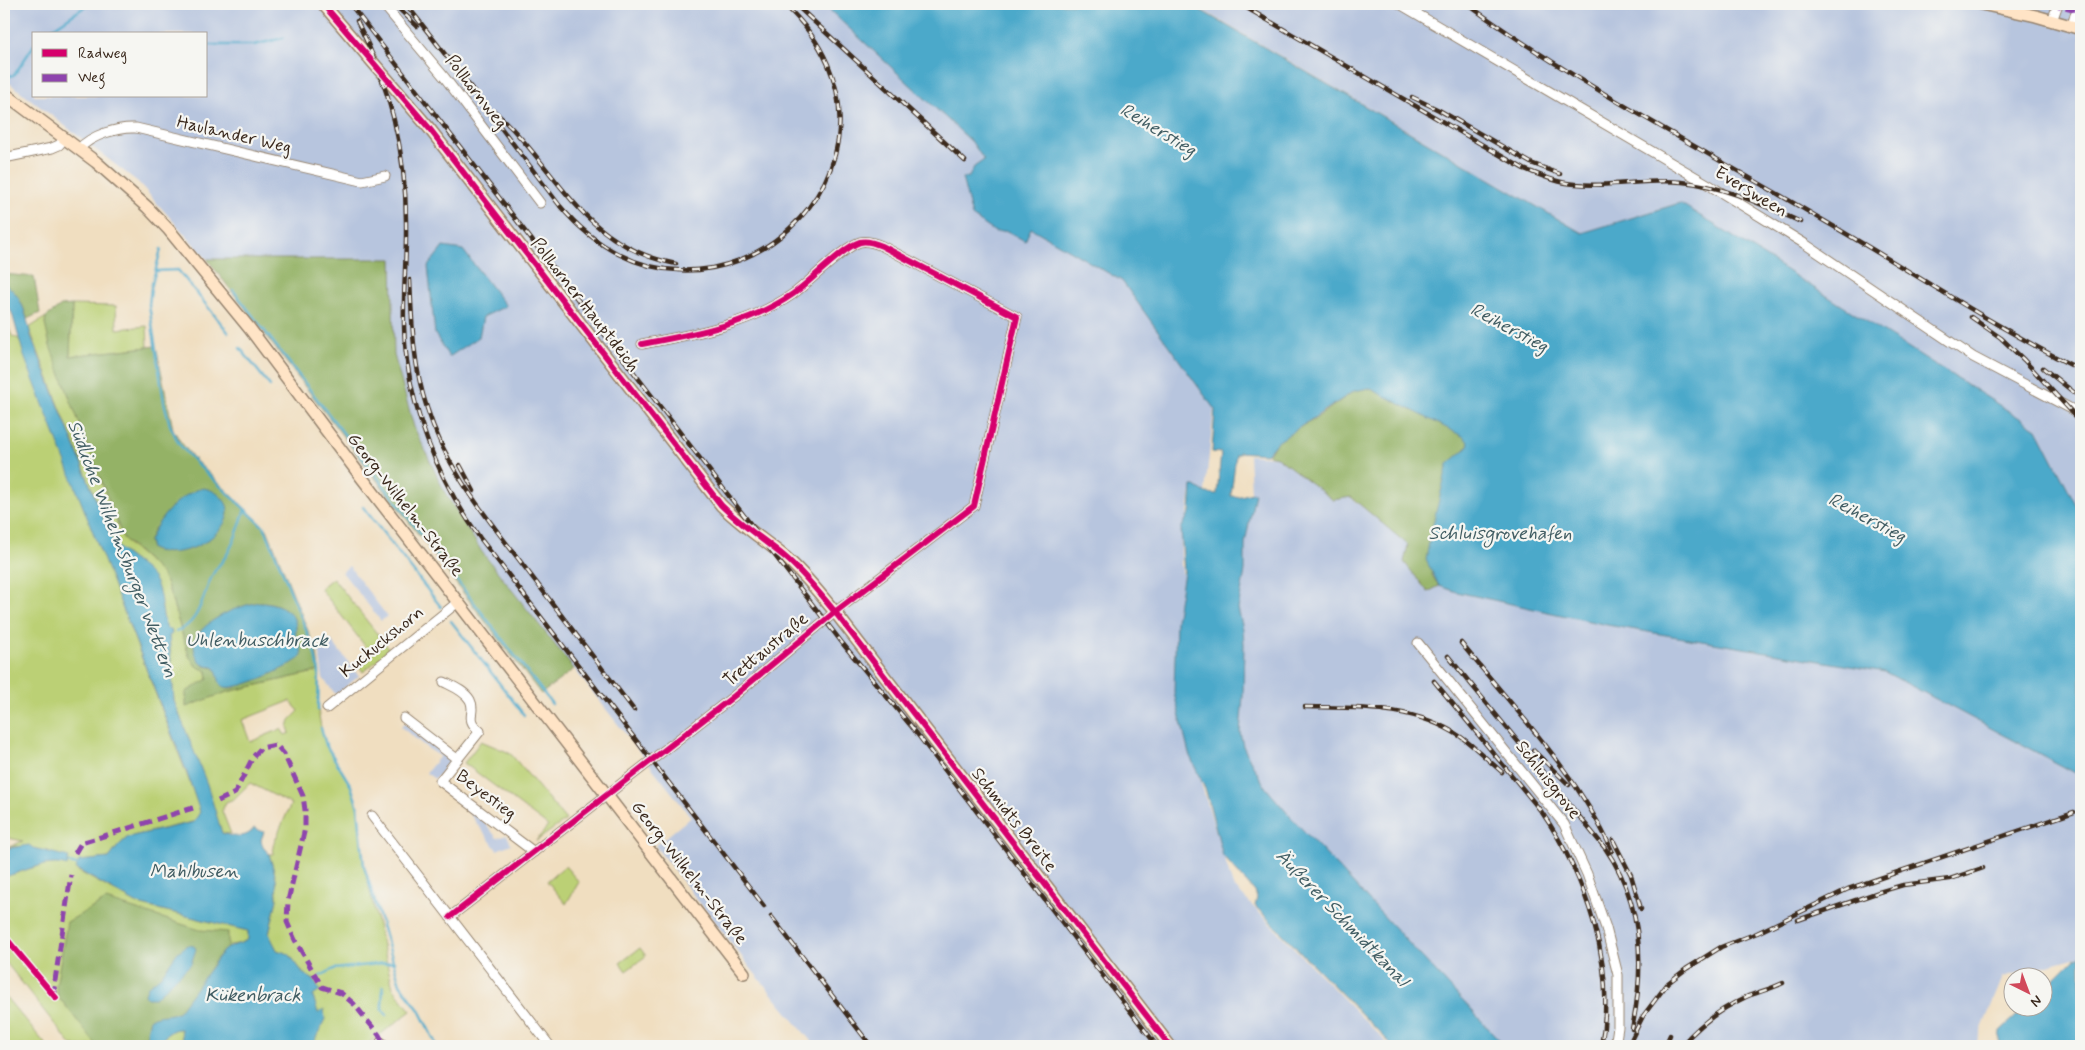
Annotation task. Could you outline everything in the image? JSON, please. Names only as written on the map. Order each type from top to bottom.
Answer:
[{"type":"main road","name":"Pollhorner Hauptdeich","points":[[323,4],[430,128],[721,505],[749,531],[785,557],[809,581],[835,612]]},
{"type":"main road","points":[[1981,4],[2077,28]]},
{"type":"main road","name":"Georg-Wilhelm-Straße","points":[[4,93],[79,149],[147,207],[210,279],[744,973]]},
{"type":"main road","name":"Schmidts Breite","points":[[835,612],[1170,1046]]},
{"type":"street","name":"Pollhornweg","points":[[383,4],[445,78],[540,203]]},
{"type":"street","name":"Eversween","points":[[1400,4],[1781,229],[1972,357],[2081,414]]},
{"type":"street","points":[[2052,21],[2058,4]]},
{"type":"street","points":[[2077,28],[2078,4]]},
{"type":"street","name":"Haulander Weg","points":[[79,149],[90,139],[120,130],[136,128],[362,181],[385,176]]},
{"type":"street","points":[[4,158],[52,148],[59,145],[65,138]]},
{"type":"street","name":"Trettaustraße","points":[[450,917],[734,696],[835,612],[974,506],[1017,317],[882,246],[864,241],[852,246],[794,293],[760,313],[715,330],[642,344]]},
{"type":"street","name":"Kuckuckshorn","points":[[327,708],[458,602]]},
{"type":"street","name":"Schluisgrove","points":[[1418,643],[1564,824],[1587,874],[1606,928],[1618,974],[1618,1027],[1615,1046]]},
{"type":"street","name":"Beyestieg","points":[[444,682],[455,687],[470,699],[472,725],[480,731],[440,781],[534,852]]},
{"type":"street","name":"Beyestieg","points":[[404,718],[457,759]]},
{"type":"street","points":[[372,816],[550,1046]]},
{"type":"shaded area","points":[[4,4],[823,4],[972,142],[984,160],[974,167],[969,177],[995,232],[1007,231],[1025,241],[1031,228],[1122,281],[1214,409],[1205,492],[1191,491],[1187,517],[1181,533],[1183,576],[1177,615],[1174,672],[1178,709],[1233,886],[1390,1046],[815,1046],[753,971],[655,846],[691,817],[482,552],[444,491],[414,427],[394,355],[392,259],[207,259],[138,182],[4,79]]},
{"type":"shaded area","points":[[1192,4],[2081,4],[2081,514],[2037,429],[1679,203],[1582,233]]},
{"type":"shaded area","points":[[1249,455],[1277,457],[1333,500],[1350,497],[1409,545],[1404,562],[1428,592],[1439,586],[1457,592],[1607,625],[1885,672],[2081,776],[2081,956],[2036,968],[2002,968],[2002,979],[1975,1046],[1501,1046],[1259,796],[1219,678],[1251,492]]},
{"type":"shaded area","points":[[349,566],[387,616],[381,621],[342,572]]},
{"type":"shaded area","points":[[331,640],[359,676],[336,695],[323,678],[319,650]]},
{"type":"shaded area","points":[[404,723],[452,759],[435,779],[426,773],[440,756],[401,727]]},
{"type":"shaded area","points":[[470,804],[497,838],[507,835],[511,844],[497,850],[465,808]]},
{"type":"green space","points":[[207,259],[392,259],[394,355],[414,427],[444,491],[482,552],[574,669],[541,694]]},
{"type":"green space","points":[[4,274],[34,277],[40,313],[27,319],[19,299],[4,283]]},
{"type":"green space","points":[[72,305],[116,306],[117,329],[147,326],[148,347],[70,356]]},
{"type":"green space","points":[[72,305],[70,356],[156,346],[173,429],[195,460],[267,529],[317,653],[319,671],[227,692],[186,707],[186,692],[208,679],[207,671],[196,666],[189,656],[168,587],[162,574],[123,538],[50,346],[45,324],[46,317],[61,306]],"holes":[[[163,519],[195,547],[174,552],[151,549],[149,541],[154,529]],[[260,602],[278,605],[289,612],[295,622],[295,641],[301,646],[234,688],[225,687],[215,668],[204,666],[198,660],[199,632],[228,613]]]},
{"type":"green space","points":[[4,317],[12,336],[19,339],[195,796],[209,791],[174,701],[169,636],[172,633],[171,629],[167,630],[165,624],[156,584],[147,572],[120,549],[111,538],[29,328],[46,317],[45,324],[128,544],[162,573],[183,637],[196,666],[207,671],[208,679],[186,706],[227,692],[319,671],[318,710],[322,733],[326,745],[351,786],[358,807],[364,866],[393,988],[411,1011],[365,1046],[312,1046],[324,1010],[318,1014],[313,996],[319,991],[314,980],[304,974],[289,954],[277,950],[269,935],[277,899],[276,878],[269,854],[274,854],[273,845],[291,804],[250,783],[234,799],[226,802],[222,811],[231,834],[222,833],[209,818],[128,837],[109,858],[80,861],[76,870],[138,904],[248,931],[248,939],[242,943],[231,945],[147,1041],[149,1046],[72,1046],[4,960],[4,877],[38,866],[60,863],[49,851],[16,846],[4,849],[23,841],[8,838],[4,833]],"holes":[[[290,701],[299,711],[290,720],[288,727],[290,733],[285,735],[281,729],[250,742],[242,720]]]},
{"type":"green space","points":[[1369,388],[1465,437],[1469,443],[1466,449],[1448,465],[1432,575],[1439,586],[1428,592],[1404,562],[1408,545],[1351,497],[1333,500],[1277,457],[1268,455],[1276,443],[1295,430],[1319,416],[1354,391]]},
{"type":"green space","points":[[333,578],[390,650],[363,672],[359,666],[372,655],[320,588]]},
{"type":"green space","points":[[481,741],[510,753],[566,820],[536,841],[548,826],[464,763]]},
{"type":"green space","points":[[565,866],[579,882],[566,904],[547,881]]},
{"type":"green space","points":[[106,900],[200,930],[228,932],[228,947],[214,962],[184,1007],[177,1013],[150,1019],[147,1032],[149,1046],[97,1046],[58,996],[56,987],[67,922]]},
{"type":"green space","points":[[640,948],[646,956],[626,971],[620,963]]},
{"type":"green space","points":[[4,995],[47,1046],[4,1046]]},
{"type":"green space","points":[[175,1029],[181,1029],[183,1046],[158,1046],[166,1035]]},
{"type":"water","points":[[823,4],[1190,4],[1582,233],[1680,203],[2037,429],[2081,514],[2081,776],[1885,672],[1607,625],[1457,592],[1439,586],[1426,560],[1430,536],[1448,464],[1466,449],[1469,443],[1464,437],[1369,388],[1354,391],[1276,443],[1267,454],[1239,452],[1239,454],[1236,454],[1231,496],[1255,493],[1245,543],[1245,571],[1238,609],[1243,629],[1244,644],[1240,732],[1243,746],[1266,788],[1505,1046],[1393,1046],[1255,906],[1257,898],[1255,892],[1223,856],[1206,791],[1189,754],[1174,693],[1176,621],[1184,572],[1181,529],[1190,512],[1192,486],[1206,493],[1217,494],[1221,453],[1212,452],[1215,410],[1122,281],[1031,228],[1025,241],[1007,231],[995,232],[972,216],[962,178],[969,177],[974,167],[984,160],[972,142]]},
{"type":"water","points":[[443,247],[463,250],[506,306],[483,317],[479,337],[449,357],[435,334],[428,266]]},
{"type":"water","points":[[4,283],[16,294],[23,306],[31,336],[111,538],[120,550],[149,573],[157,585],[163,617],[167,629],[171,629],[172,634],[169,636],[174,701],[207,784],[222,833],[235,836],[244,835],[251,832],[254,828],[264,832],[261,840],[263,847],[269,854],[276,878],[277,899],[269,934],[277,950],[289,954],[304,974],[314,980],[320,991],[313,996],[318,1013],[324,1009],[325,1019],[312,1046],[183,1046],[181,1029],[177,1029],[170,1032],[158,1046],[149,1046],[147,1032],[150,1019],[179,1011],[223,951],[248,939],[248,931],[138,904],[76,869],[79,861],[109,858],[128,837],[194,822],[200,812],[186,770],[24,356],[12,313],[4,301]]},
{"type":"water","points":[[203,488],[217,493],[227,506],[228,514],[221,528],[200,545],[188,550],[167,553],[151,549],[149,541],[158,524],[170,508],[194,491]]},
{"type":"water","name":"Uhlenbuschbrack","points":[[260,602],[278,605],[289,612],[295,622],[295,641],[301,646],[302,656],[276,672],[250,683],[238,686],[222,686],[215,668],[205,666],[198,660],[195,653],[195,643],[199,634],[207,625],[228,612]]},
{"type":"water","points":[[29,845],[33,848],[69,857],[67,866],[59,864],[43,865],[4,877],[4,849]]},
{"type":"water","points":[[187,945],[194,946],[196,949],[191,964],[155,998],[147,998],[145,995],[147,987],[161,976],[177,953]]},
{"type":"water","points":[[2081,956],[2081,1036],[2074,1046],[1999,1046],[2000,1031],[2014,1018],[2052,1018],[2052,981],[2074,959]]},
{"type":"waterway","points":[[47,32],[89,4]]},
{"type":"waterway","points":[[208,45],[254,45],[283,38]]},
{"type":"waterway","points":[[4,71],[11,76],[15,74],[32,48]]},
{"type":"waterway","points":[[161,249],[151,288],[149,305],[164,402],[170,425],[179,444],[196,463],[265,528],[313,647],[319,671],[318,710]]},
{"type":"waterway","points":[[156,271],[178,270],[228,332]]},
{"type":"waterway","points":[[233,290],[552,704]]},
{"type":"waterway","points":[[240,348],[270,386]]},
{"type":"waterway","points":[[363,507],[441,607]]},
{"type":"waterway","name":"Südliche Wilhelmsburger Wettern","points":[[176,631],[184,628],[196,615],[213,574],[232,545],[245,509]]},
{"type":"waterway","points":[[451,621],[524,715]]},
{"type":"waterway","points":[[321,728],[326,745],[351,786],[358,807],[364,866],[400,984],[419,1010],[437,1046]]},
{"type":"waterway","points":[[69,863],[77,865]]},
{"type":"waterway","points":[[320,976],[334,969],[394,962]]},
{"type":"waterway","points":[[383,986],[382,1009],[387,1015]]},
{"type":"railway","points":[[350,4],[843,644],[911,726],[1157,1046]]},
{"type":"railway","points":[[394,4],[417,26]]},
{"type":"railway","points":[[406,4],[472,89]]},
{"type":"railway","points":[[468,84],[560,206],[619,254],[681,270],[739,260],[789,229],[825,182],[839,125],[828,64],[784,4]]},
{"type":"railway","points":[[795,4],[965,161]]},
{"type":"railway","points":[[1240,4],[1524,169],[1555,180],[1575,184],[1602,185],[1656,181],[1698,184],[1743,197],[1801,222]]},
{"type":"railway","points":[[1467,4],[1554,63],[1644,117],[1858,241],[1984,317],[2081,370]]},
{"type":"railway","points":[[357,21],[387,93],[399,143],[405,195],[404,326],[407,361],[411,385],[424,431],[443,476],[480,538],[764,906]]},
{"type":"railway","points":[[1412,97],[1439,110],[1531,163],[1560,174]]},
{"type":"railway","points":[[495,112],[517,134],[593,223],[616,240],[643,254],[676,264]]},
{"type":"railway","points":[[410,280],[414,345],[422,392],[435,430],[445,451],[468,491],[481,509],[634,710]]},
{"type":"railway","points":[[1971,317],[2001,338],[2081,422]]},
{"type":"railway","points":[[2043,368],[2081,398]]},
{"type":"railway","points":[[460,465],[474,491]]},
{"type":"railway","points":[[1461,643],[1564,769],[1598,823],[1612,851]]},
{"type":"railway","points":[[1448,656],[1605,848],[1618,869],[1634,913],[1638,936],[1639,982],[1632,1029]]},
{"type":"railway","points":[[1434,681],[1541,811],[1572,864],[1594,923],[1601,954],[1605,985],[1605,1016],[1601,1046]]},
{"type":"railway","points":[[1305,707],[1366,708],[1386,710],[1425,719],[1461,737],[1502,772]]},
{"type":"railway","points":[[1533,750],[1569,785]]},
{"type":"railway","points":[[1628,1046],[1643,1016],[1668,983],[1721,947],[1757,933],[1848,889],[2074,812]]},
{"type":"railway","points":[[1613,840],[1631,875],[1641,909]]},
{"type":"railway","points":[[1798,920],[1903,885],[1950,879],[1983,868]]},
{"type":"railway","points":[[771,916],[871,1046]]},
{"type":"railway","points":[[1681,1046],[1703,1024],[1727,1007],[1746,997],[1783,983]]},
{"type":"railway","points":[[1665,1046],[1670,1035]]},
{"type":"marked path","points":[[2051,4],[2081,11]]},
{"type":"marked path","points":[[218,801],[235,793],[253,757],[261,748],[276,745],[284,754],[303,796],[305,810],[305,828],[288,901],[287,922],[322,987],[341,993],[354,1004],[379,1035],[385,1046]]},
{"type":"marked path","points":[[75,853],[81,843],[193,808]]},
{"type":"marked path","points":[[56,996],[54,987],[71,875]]},
{"type":"cycle path","points":[[323,4],[429,128],[721,505],[792,563],[835,612],[1170,1046]]},
{"type":"cycle path","points":[[450,917],[734,696],[835,612],[974,506],[1017,317],[882,246],[863,241],[853,245],[836,257],[800,289],[776,305],[721,327],[642,344]]},
{"type":"cycle path","points":[[4,936],[56,998]]},
{"type":"water label","name":"Reiherstieg","points":[[1158,130]]},
{"type":"water label","name":"Reiherstieg","points":[[1509,328]]},
{"type":"water label","name":"Reiherstieg","points":[[1867,518]]},
{"type":"water label","name":"Schluisgrovehafen","points":[[1500,533]]},
{"type":"water label","name":"Mahlbusen","points":[[194,871]]},
{"type":"water label","name":"Äußerer Schmidtkanal","points":[[1342,918]]},
{"type":"water label","name":"Kükenbrack","points":[[253,995]]}]
